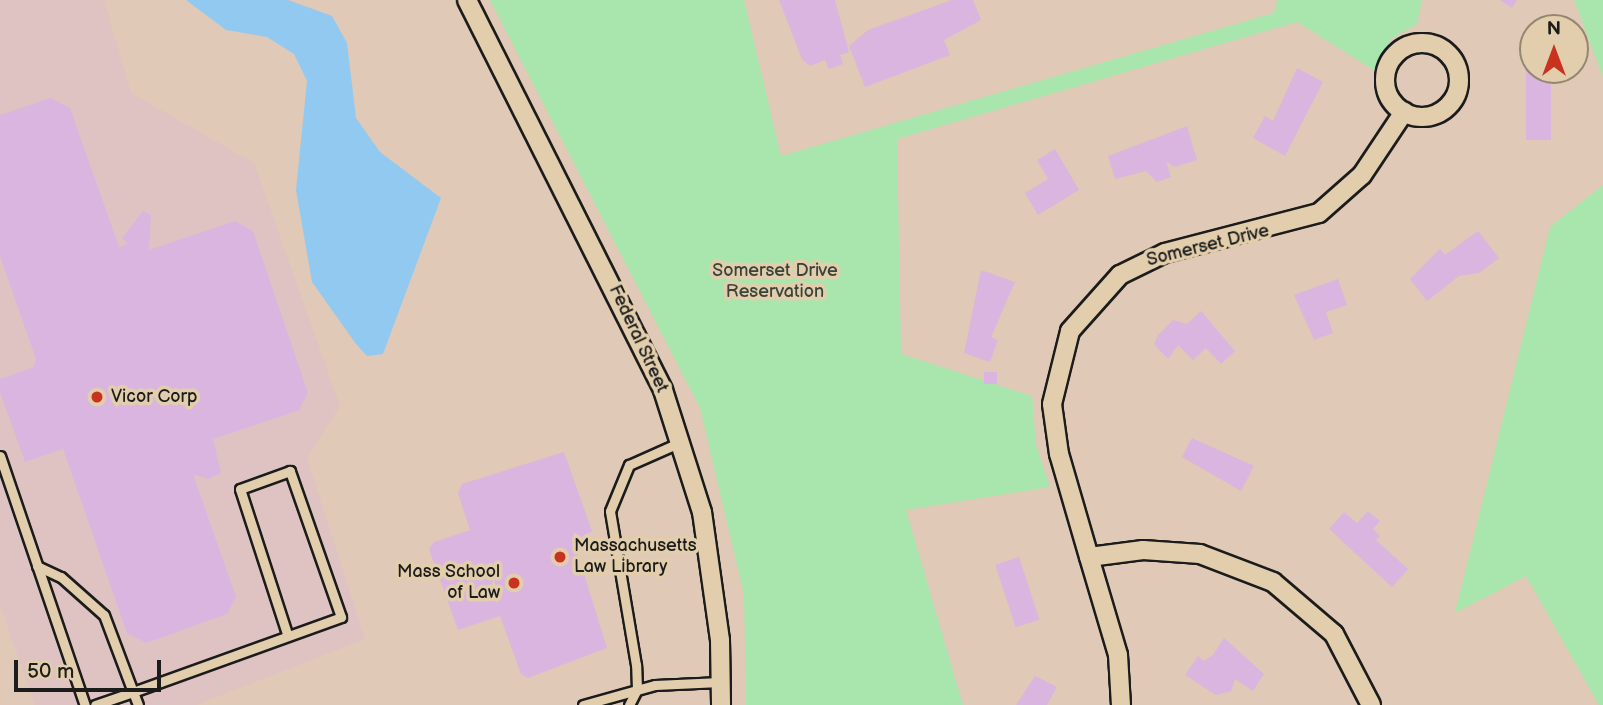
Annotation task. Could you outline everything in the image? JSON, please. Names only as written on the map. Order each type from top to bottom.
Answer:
[{"type":"street","name":"Federal Street","points":[[467,0],[592,240],[681,442],[713,580],[721,705]]},
{"type":"street","points":[[1420,43],[1443,50],[1457,68],[1454,100],[1427,117],[1404,112],[1386,88],[1393,58],[1420,43]]},
{"type":"street","name":"Somerset Drive","points":[[1121,705],[1118,655],[1059,454],[1052,404],[1060,354],[1084,310],[1141,262],[1319,213],[1362,175],[1404,112]]},
{"type":"street","points":[[1089,557],[1187,552],[1273,582],[1334,634],[1371,705]]},
{"type":"lane","points":[[629,705],[637,689],[610,511],[629,464],[681,442]]},
{"type":"lane","points":[[0,456],[85,705]]},
{"type":"lane","points":[[95,705],[287,634],[341,617],[290,471],[240,489],[287,634]]},
{"type":"lane","points":[[37,566],[61,577],[104,615],[138,705]]},
{"type":"lane","points":[[583,705],[637,689],[720,682]]},
{"type":"shaded area","points":[[0,0],[104,0],[131,93],[254,163],[340,406],[307,458],[365,639],[196,705],[35,705],[0,605]]},
{"type":"green space","name":"Somerset Drive Reservation","points":[[490,0],[744,0],[781,156],[1274,13],[1277,0],[1422,0],[1417,24],[1391,39],[1375,71],[1297,22],[897,139],[901,354],[1032,396],[1036,445],[1050,487],[906,510],[963,705],[746,705],[744,595],[700,408]]},
{"type":"green space","points":[[1574,0],[1603,0],[1603,77],[1589,40],[1589,14],[1579,14]]},
{"type":"green space","points":[[1603,185],[1603,705],[1599,705],[1526,576],[1455,613],[1550,227]]},
{"type":"water","points":[[186,0],[288,0],[332,16],[347,43],[356,118],[380,152],[441,198],[383,354],[367,356],[312,282],[296,190],[307,81],[294,54],[267,37],[226,30]]},
{"type":"building","points":[[779,0],[835,0],[849,52],[840,55],[843,64],[829,69],[825,60],[810,66],[802,59]]},
{"type":"building","points":[[952,0],[973,0],[981,20],[944,40],[950,55],[865,87],[849,46],[868,30]]},
{"type":"building","points":[[1500,0],[1517,0],[1512,8]]},
{"type":"building","points":[[1297,68],[1323,82],[1285,156],[1253,138],[1265,116],[1273,121]]},
{"type":"building","points":[[1526,84],[1551,84],[1551,140],[1526,140]]},
{"type":"building","points":[[51,98],[70,108],[119,247],[127,244],[122,238],[143,211],[151,215],[149,250],[235,221],[253,231],[308,393],[299,410],[213,439],[221,473],[208,479],[193,474],[236,597],[227,614],[146,643],[127,633],[63,449],[25,462],[0,392],[0,379],[34,367],[36,359],[0,256],[0,115]]},
{"type":"building","points":[[1187,126],[1197,160],[1174,167],[1166,161],[1171,177],[1157,182],[1146,171],[1115,179],[1108,156]]},
{"type":"building","points":[[1055,149],[1079,190],[1038,215],[1025,193],[1048,179],[1037,160]]},
{"type":"building","points":[[1478,231],[1499,258],[1479,273],[1459,276],[1427,301],[1410,279],[1440,249],[1445,255]]},
{"type":"building","points":[[981,270],[1015,282],[991,337],[998,340],[990,362],[964,353]]},
{"type":"building","points":[[1338,279],[1347,305],[1326,312],[1333,333],[1314,340],[1294,295]]},
{"type":"building","points":[[1201,311],[1235,351],[1221,364],[1206,348],[1193,360],[1178,345],[1168,359],[1154,344],[1158,335],[1173,320],[1187,324]]},
{"type":"building","points":[[984,372],[997,372],[997,384],[984,384]]},
{"type":"building","points":[[1192,438],[1254,466],[1241,491],[1182,457]]},
{"type":"building","name":"Mass School of Law","points":[[564,452],[592,531],[575,545],[607,648],[528,678],[521,674],[500,616],[458,630],[429,549],[434,542],[470,530],[458,493],[462,484]]},
{"type":"building","points":[[1368,511],[1380,521],[1373,529],[1380,536],[1376,540],[1408,569],[1392,587],[1329,529],[1344,512],[1357,523]]},
{"type":"building","points":[[1019,557],[1039,620],[1016,627],[995,565]]},
{"type":"building","points":[[1224,638],[1264,674],[1253,691],[1235,679],[1231,691],[1216,695],[1185,675],[1198,656],[1204,661],[1213,655]]},
{"type":"building","points":[[1035,676],[1057,687],[1047,705],[1016,705]]},
{"type":"place","name":"Vicor Corp","points":[[97,397]]},
{"type":"place","name":"Massachusetts Law Library","points":[[560,557]]},
{"type":"place","name":"Mass School of Law","points":[[514,583]]}]
